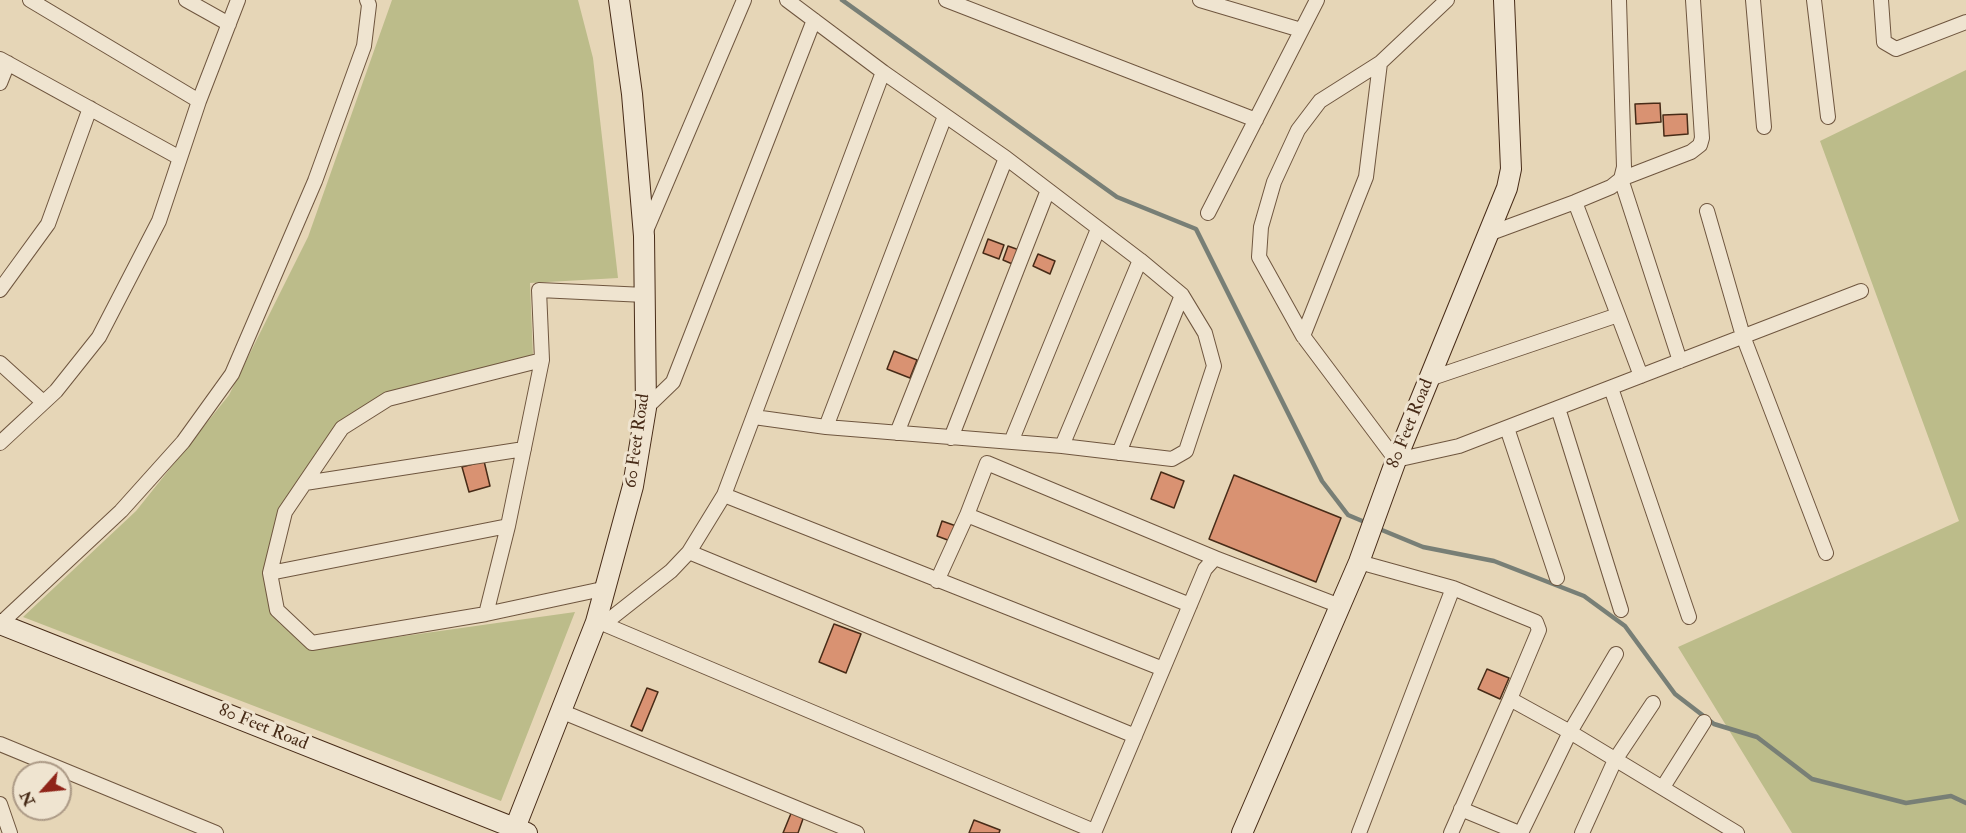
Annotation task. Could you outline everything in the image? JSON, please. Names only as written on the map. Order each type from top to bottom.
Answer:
[{"type":"street","points":[[30,0],[199,100]]},
{"type":"street","points":[[186,0],[229,24]]},
{"type":"street","points":[[0,443],[56,391],[99,337],[159,221],[199,100],[238,0]]},
{"type":"street","points":[[0,624],[121,511],[183,441],[232,374],[315,181],[360,58],[364,46],[369,5],[367,0]]},
{"type":"street","name":"60 Feet Road","points":[[521,831],[563,712],[601,623],[607,588],[633,486],[646,408],[644,236],[632,94],[619,0]]},
{"type":"street","points":[[644,236],[744,0]]},
{"type":"street","points":[[754,417],[826,427],[1062,446],[1172,459],[1186,451],[1214,366],[1205,333],[1182,295],[1140,260],[1006,158],[883,72],[787,0]]},
{"type":"street","points":[[946,0],[1256,120]]},
{"type":"street","points":[[1200,0],[1301,30]]},
{"type":"street","points":[[1208,213],[1317,0]]},
{"type":"street","points":[[1447,0],[1380,63],[1320,101],[1298,130],[1274,182],[1262,226],[1259,257],[1303,336],[1396,460],[1459,446],[1861,291]]},
{"type":"street","name":"80 Feet Road","points":[[1242,833],[1359,562],[1396,460],[1491,233],[1507,188],[1511,168],[1504,0]]},
{"type":"street","points":[[1619,0],[1624,167],[1621,178],[1680,361]]},
{"type":"street","points":[[1491,233],[1575,202],[1611,187],[1621,178],[1691,152],[1700,146],[1702,138],[1693,0]]},
{"type":"street","points":[[1753,0],[1764,127]]},
{"type":"street","points":[[1814,0],[1828,117]]},
{"type":"street","points":[[1881,0],[1884,42],[1896,49],[1966,22]]},
{"type":"street","points":[[646,408],[673,382],[814,20]]},
{"type":"street","points":[[0,82],[4,61],[180,158]]},
{"type":"street","points":[[1303,336],[1366,177],[1380,63]]},
{"type":"street","points":[[601,623],[663,579],[689,552],[724,495],[883,72]]},
{"type":"street","points":[[0,291],[48,225],[90,108]]},
{"type":"street","points":[[826,427],[945,116]]},
{"type":"street","points":[[897,434],[1006,158]]},
{"type":"street","points":[[951,438],[1048,190]]},
{"type":"street","points":[[1575,202],[1641,376]]},
{"type":"street","points":[[1707,211],[1743,336],[1826,553]]},
{"type":"street","points":[[1011,442],[1098,229]]},
{"type":"street","points":[[1062,446],[1140,260]]},
{"type":"street","points":[[486,614],[508,526],[542,360],[539,290],[645,295]]},
{"type":"street","points":[[1119,453],[1182,295]]},
{"type":"street","points":[[1429,379],[1618,315]]},
{"type":"street","points":[[542,360],[388,399],[342,428],[285,512],[270,573],[277,610],[312,643],[486,614],[607,588]]},
{"type":"street","points":[[0,363],[43,402]]},
{"type":"street","points":[[1611,388],[1689,617]]},
{"type":"street","points":[[1558,408],[1621,610]]},
{"type":"street","points":[[1507,428],[1557,578]]},
{"type":"street","points":[[305,483],[524,449]]},
{"type":"street","points":[[937,581],[967,515],[987,463],[1215,558],[1340,606]]},
{"type":"street","points":[[724,495],[1163,669]]},
{"type":"street","points":[[967,515],[1190,605]]},
{"type":"street","points":[[270,573],[508,526]]},
{"type":"street","points":[[689,552],[1134,736]]},
{"type":"street","points":[[601,623],[1094,832],[1190,605],[1206,569],[1215,558]]},
{"type":"street","points":[[1359,562],[1453,588],[1536,622],[1539,630],[1451,833]]},
{"type":"street","points":[[1359,833],[1453,588]]},
{"type":"street","name":"80 Feet Road","points":[[0,624],[521,831]]},
{"type":"street","points":[[1461,809],[1520,833],[1570,732],[1616,654]]},
{"type":"street","points":[[1510,699],[1570,732],[1737,833]]},
{"type":"street","points":[[1582,833],[1615,760],[1653,703]]},
{"type":"street","points":[[563,712],[857,833]]},
{"type":"street","points":[[1663,787],[1704,722]]},
{"type":"street","points":[[0,744],[216,833]]},
{"type":"street","points":[[0,804],[10,833]]},
{"type":"green space","points":[[392,0],[578,0],[593,58],[618,278],[530,283],[533,356],[383,397],[337,426],[290,495],[267,589],[279,623],[312,649],[575,612],[501,801],[23,617],[136,511],[229,395],[308,237]]},
{"type":"green space","points":[[1966,70],[1966,833],[1792,833],[1678,647],[1959,521],[1820,141]]},
{"type":"building","points":[[1660,103],[1661,122],[1636,124],[1635,104]]},
{"type":"building","points":[[1687,114],[1688,134],[1664,136],[1663,115]]},
{"type":"building","points":[[988,239],[1004,245],[999,259],[983,253]]},
{"type":"building","points":[[1008,246],[1022,251],[1017,266],[1003,260]]},
{"type":"building","points":[[1038,254],[1055,261],[1050,274],[1033,266]]},
{"type":"building","points":[[894,351],[917,360],[910,378],[887,369]]},
{"type":"building","points":[[484,461],[490,486],[469,492],[462,467]]},
{"type":"building","points":[[1161,472],[1184,481],[1174,508],[1151,499]]},
{"type":"building","points":[[1234,475],[1341,518],[1316,582],[1209,539]]},
{"type":"building","points":[[942,521],[959,527],[953,542],[937,536]]},
{"type":"building","points":[[834,624],[861,634],[846,673],[819,662]]},
{"type":"building","points":[[1487,669],[1509,678],[1500,699],[1478,689]]},
{"type":"building","points":[[647,688],[658,692],[642,731],[631,726]]},
{"type":"building","points":[[792,811],[804,816],[798,833],[783,833]]},
{"type":"building","points":[[974,820],[1000,830],[999,833],[969,833]]},
{"type":"waterway","points":[[842,0],[1117,197],[1196,229],[1322,481],[1348,515],[1367,523]]},
{"type":"waterway","points":[[1377,528],[1423,547],[1494,561],[1584,596],[1625,626],[1675,694],[1714,724],[1757,737],[1812,779],[1906,803],[1951,796],[1966,803]]}]
